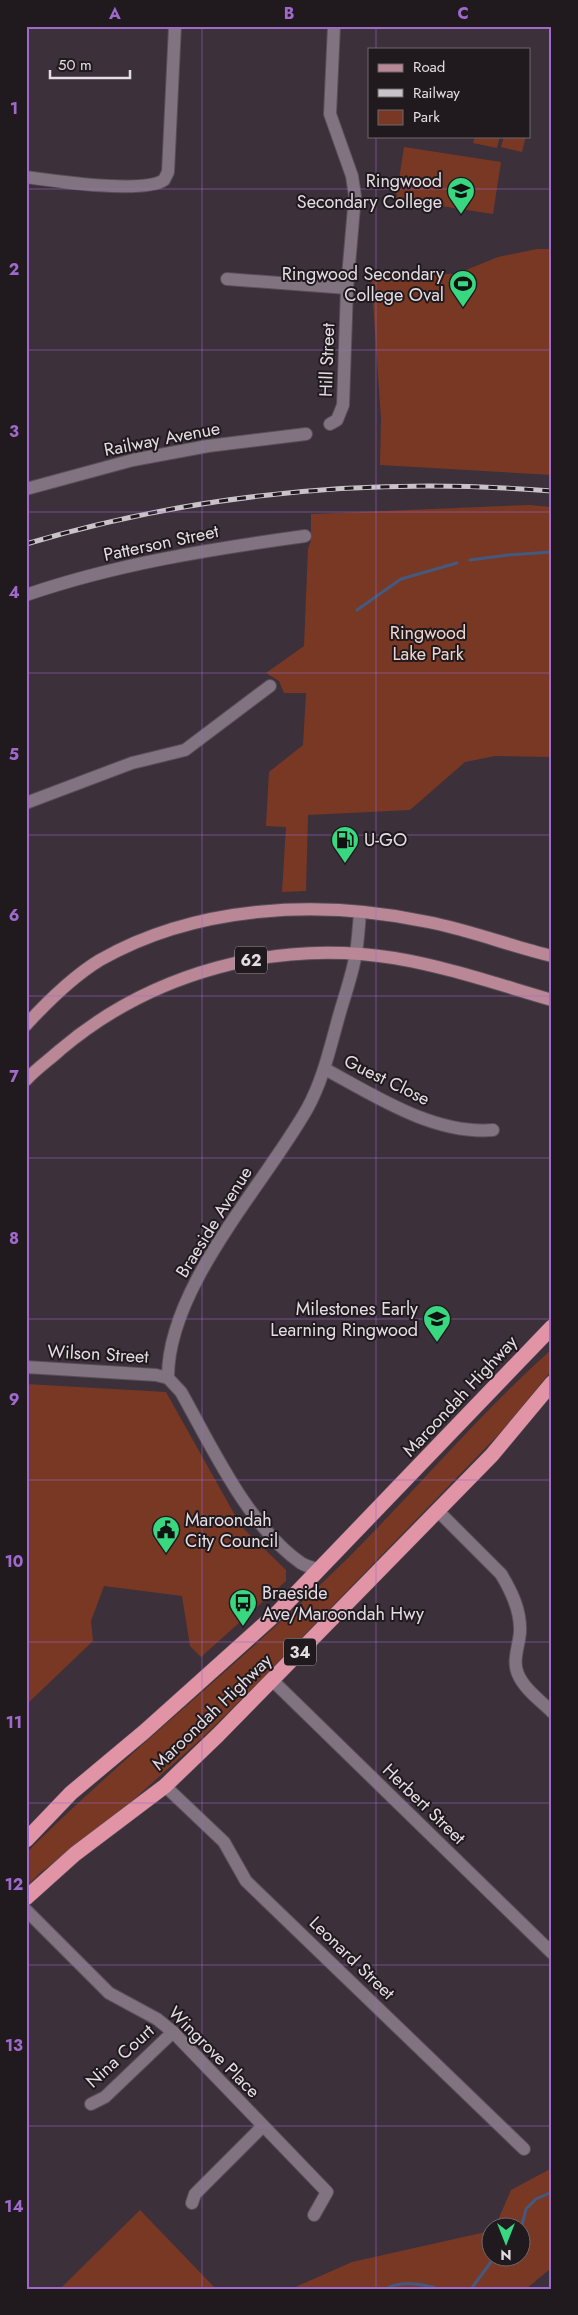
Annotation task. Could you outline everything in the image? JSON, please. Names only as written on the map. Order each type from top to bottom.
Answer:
[{"type":"highway","name":"Maroondah Highway","points":[[26,1840],[72,1793],[144,1732],[272,1618],[552,1327]]},
{"type":"highway","name":"Maroondah Highway","points":[[26,1898],[75,1854],[165,1786],[218,1735],[492,1455],[552,1383]]},
{"type":"main road","points":[[26,1025],[53,996],[99,961],[137,942],[196,922],[265,912],[360,912],[429,922],[552,956]]},
{"type":"main road","name":"62","points":[[26,1080],[78,1035],[108,1014],[163,986],[225,965],[253,960],[313,952],[394,958],[439,968],[552,1000]]},
{"type":"street","points":[[26,178],[109,185],[149,185],[160,182],[168,172],[175,26]]},
{"type":"street","name":"Hill Street","points":[[330,424],[337,420],[343,405],[347,288],[355,196],[352,176],[330,114],[334,26]]},
{"type":"street","points":[[227,280],[347,288]]},
{"type":"street","name":"Railway Avenue","points":[[26,489],[82,472],[208,446],[306,434]]},
{"type":"street","name":"Patterson Street","points":[[26,595],[60,583],[179,555],[305,536]]},
{"type":"street","points":[[26,803],[132,763],[185,750],[270,686]]},
{"type":"street","name":"Braeside Avenue","points":[[168,1378],[169,1350],[183,1311],[203,1267],[307,1108],[325,1069],[356,954],[360,912]]},
{"type":"street","name":"Guest Close","points":[[325,1069],[406,1112],[466,1130],[493,1130]]},
{"type":"street","name":"Wilson Street","points":[[26,1367],[156,1375],[168,1378]]},
{"type":"street","points":[[168,1378],[182,1392],[241,1497],[254,1516],[300,1562],[319,1570]]},
{"type":"street","points":[[438,1511],[501,1574],[508,1586],[517,1607],[520,1622],[515,1663],[517,1673],[527,1688],[552,1712]]},
{"type":"street","name":"Herbert Street","points":[[272,1680],[552,1953]]},
{"type":"street","name":"Leonard Street","points":[[165,1786],[224,1842],[246,1881],[524,2149]]},
{"type":"street","name":"Wingrove Place","points":[[26,1910],[109,1993],[157,2018],[173,2032],[327,2192],[314,2215]]},
{"type":"street","name":"Nina Court","points":[[91,2104],[105,2098],[173,2032]]},
{"type":"street","points":[[192,2202],[195,2194],[263,2126]]},
{"type":"green space","points":[[474,138],[500,138],[497,148],[473,143]]},
{"type":"green space","points":[[503,138],[526,138],[522,152],[501,147]]},
{"type":"green space","points":[[404,147],[501,162],[493,214],[396,199]]},
{"type":"green space","name":"Ringwood Secondary College Oval","points":[[537,249],[552,249],[552,475],[380,465],[381,419],[371,273],[456,274],[498,257]]},
{"type":"green space","name":"Ringwood Lake Park","points":[[529,505],[552,507],[552,757],[495,756],[465,762],[410,810],[308,815],[306,891],[282,892],[286,827],[266,826],[269,772],[303,745],[306,693],[284,693],[279,681],[266,673],[304,646],[311,514]]},
{"type":"green space","points":[[552,1349],[552,1370],[502,1431],[253,1688],[202,1738],[131,1802],[40,1873],[26,1887],[26,1853],[98,1785],[319,1586],[521,1377]]},
{"type":"green space","points":[[26,1384],[166,1392],[241,1526],[286,1570],[286,1581],[201,1657],[190,1646],[182,1596],[104,1586],[91,1621],[93,1641],[26,1705]]},
{"type":"green space","points":[[552,2168],[552,2271],[550,2269],[526,2289],[291,2289],[352,2262],[480,2233],[480,2268],[530,2268],[530,2218],[499,2218],[511,2190]]},
{"type":"green space","points":[[140,2210],[216,2289],[60,2289]]},
{"type":"waterway","points":[[470,560],[552,552]]},
{"type":"waterway","points":[[357,610],[401,579],[457,563]]},
{"type":"waterway","points":[[524,2218],[526,2209],[536,2199],[552,2192]]},
{"type":"waterway","points":[[471,2289],[487,2268]]},
{"type":"waterway","points":[[386,2289],[398,2284],[419,2284],[438,2289]]},
{"type":"railway","points":[[26,544],[155,512],[286,493],[352,488],[419,486],[552,491]]},
{"type":"place","name":"Ringwood Secondary College","points":[[461,215]]},
{"type":"place","name":"Ringwood Secondary College Oval","points":[[463,308]]},
{"type":"place","name":"U-GO","points":[[345,864]]},
{"type":"place","name":"Milestones Early Learning Ringwood","points":[[437,1343]]},
{"type":"place","name":"Maroondah City Council","points":[[166,1554]]},
{"type":"place","name":"Braeside Ave/Maroondah Hwy","points":[[243,1627]]}]
